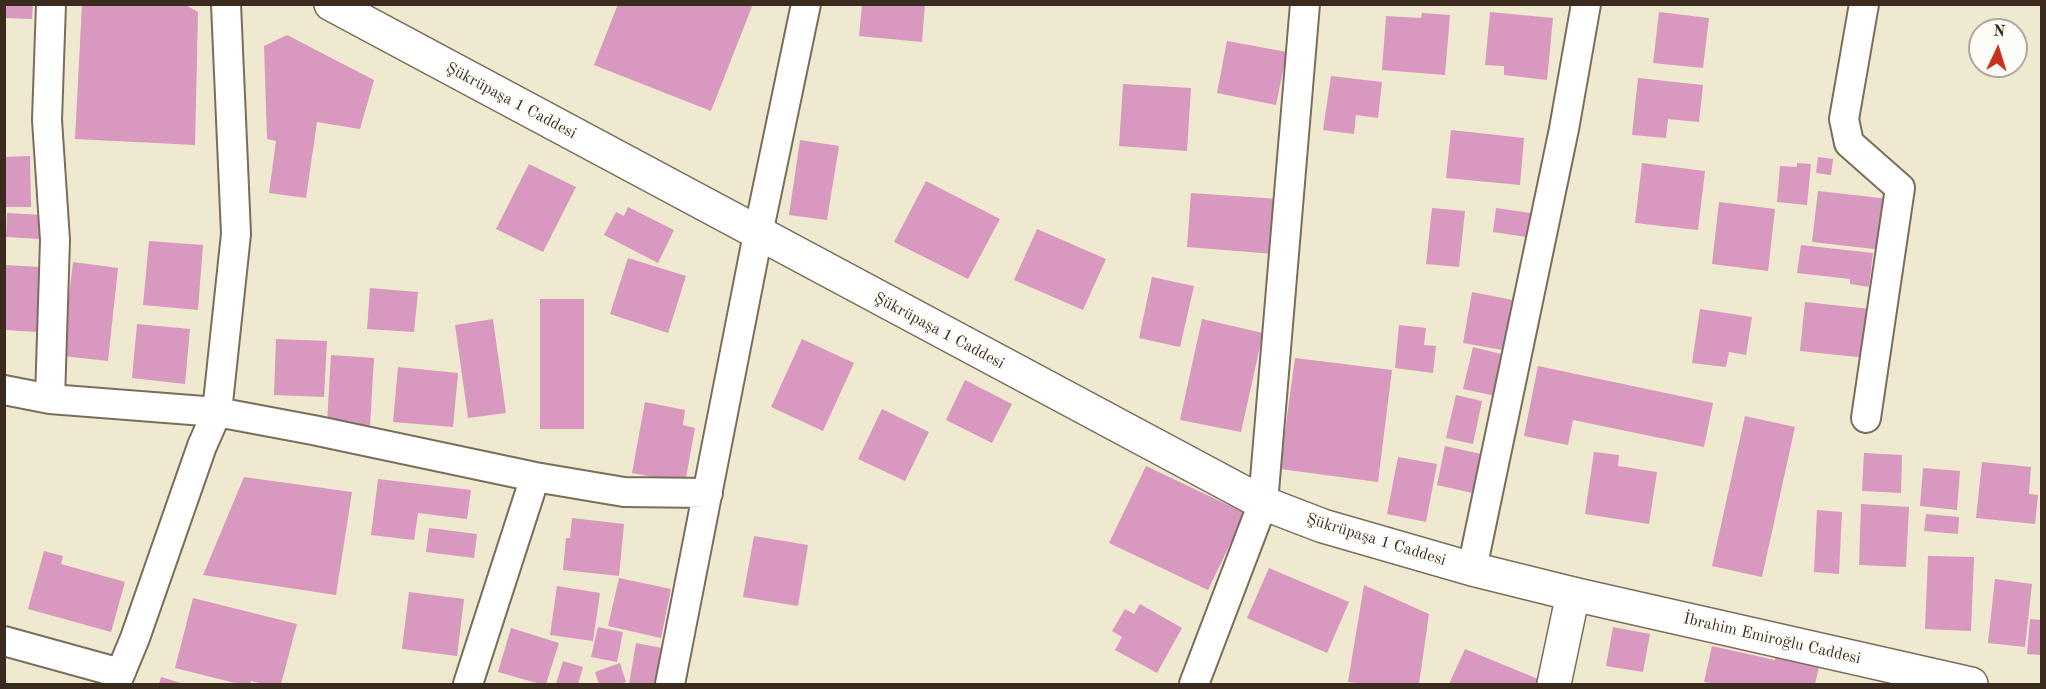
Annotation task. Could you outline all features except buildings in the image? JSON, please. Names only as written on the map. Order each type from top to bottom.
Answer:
[{"type":"main road","name":"Şükrüpaşa 1 Caddesi","points":[[331,4],[1263,503],[1323,526],[1472,569],[1573,594]]},
{"type":"main road","points":[[1554,684],[1573,594]]},
{"type":"main road","name":"İbrahim Emiroğlu Caddesi","points":[[1573,594],[1971,684]]},
{"type":"street","points":[[50,399],[55,240],[48,120],[51,4]]},
{"type":"street","points":[[4,641],[118,679],[135,638],[202,446],[217,412],[236,234],[226,4]]},
{"type":"street","points":[[670,684],[758,234],[806,4]]},
{"type":"street","points":[[1194,684],[1263,503],[1305,4]]},
{"type":"street","points":[[1864,4],[1844,119],[1849,143],[1900,188],[1866,418]]},
{"type":"street","points":[[1472,569],[1564,129],[1582,5]]},
{"type":"street","points":[[4,390],[50,399],[217,412],[535,477],[624,492],[708,493]]},
{"type":"street","points":[[468,684],[535,477]]}]
